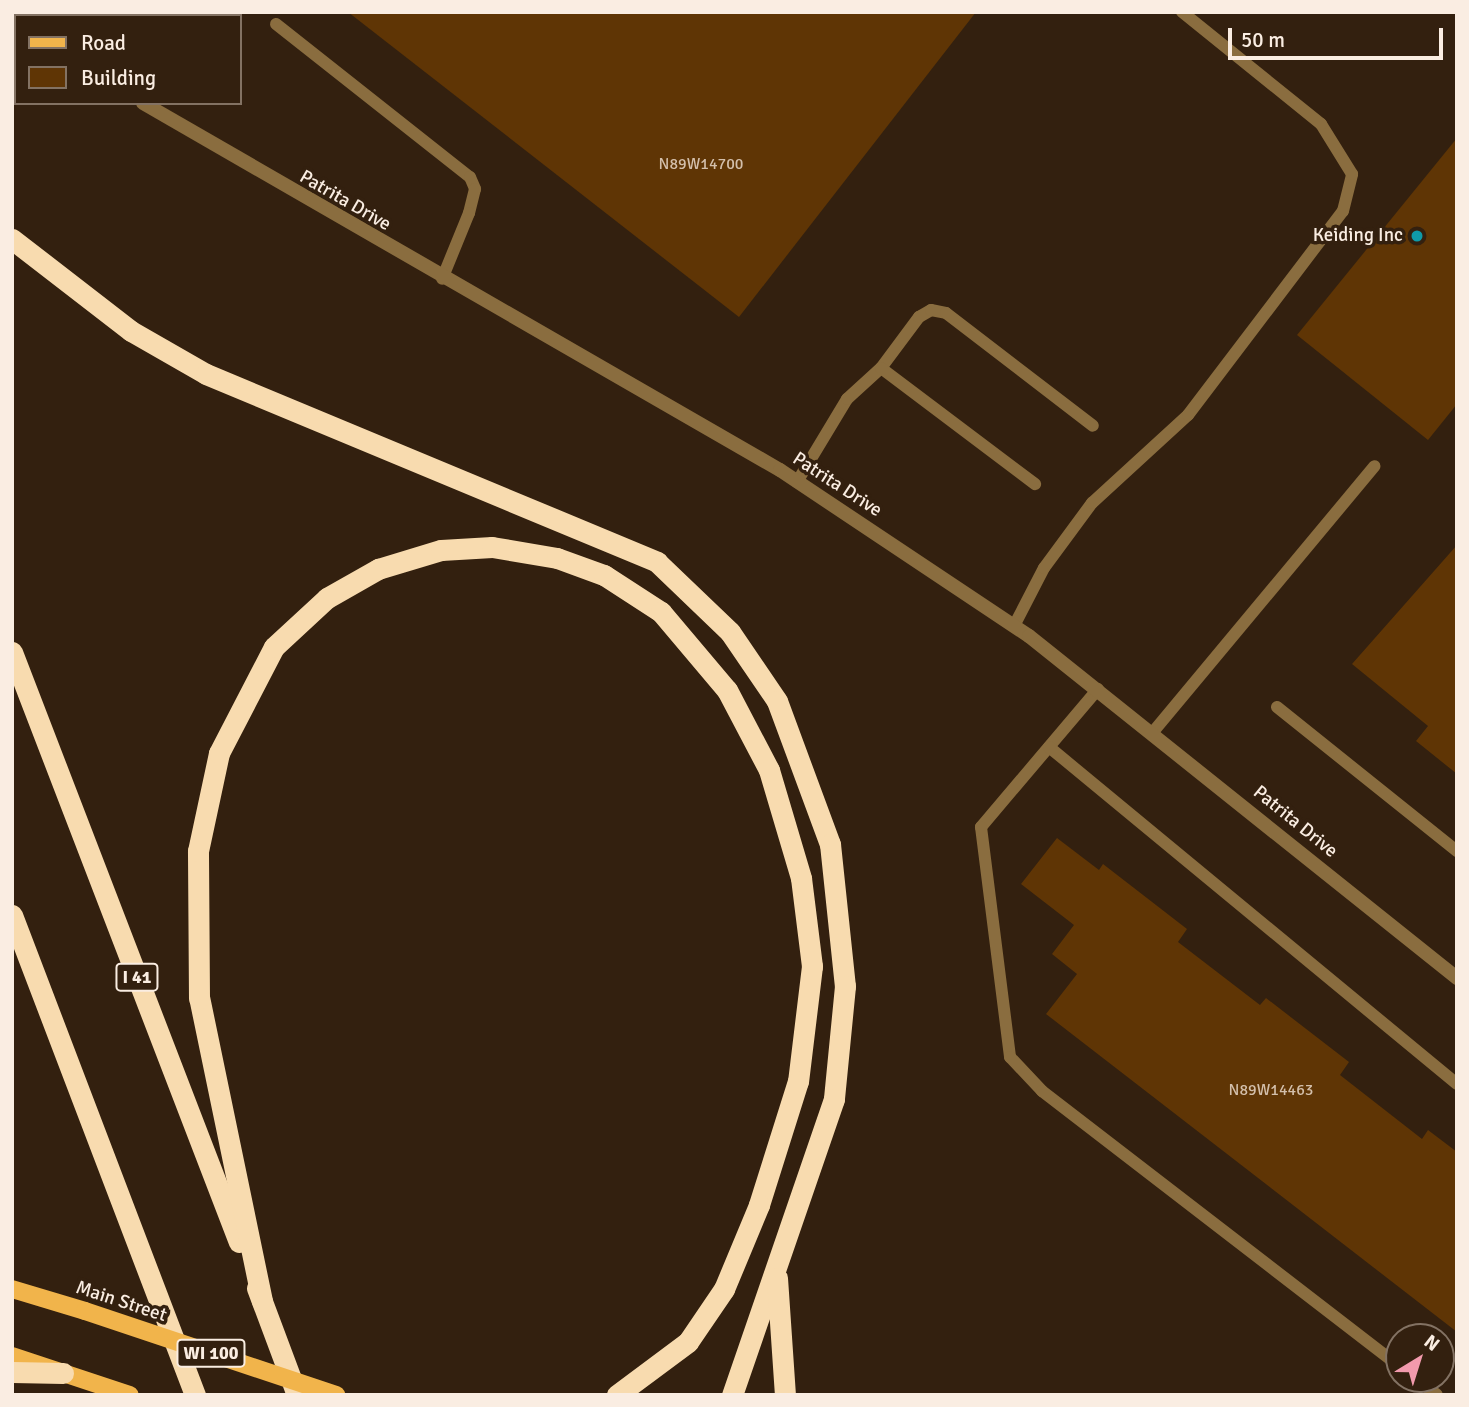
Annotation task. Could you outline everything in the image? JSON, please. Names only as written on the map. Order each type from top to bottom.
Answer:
[{"type":"highway","points":[[12,239],[62,282],[165,352],[605,536],[657,562],[730,632],[777,701],[810,779],[831,844],[844,927],[834,1099],[733,1395]]},
{"type":"highway","points":[[262,1301],[199,998],[198,851],[219,753],[274,647],[327,598],[378,569],[441,550],[492,547],[557,558],[604,575],[661,612],[727,690],[769,769],[801,878],[812,966],[798,1081],[759,1205],[724,1289],[688,1342],[617,1395]]},
{"type":"highway","name":"I 41","points":[[12,652],[298,1395]]},
{"type":"highway","points":[[12,915],[195,1395]]},
{"type":"highway","points":[[144,1258],[182,1395]]},
{"type":"highway","points":[[776,1270],[785,1395]]},
{"type":"highway","points":[[12,1372],[63,1374]]},
{"type":"main road","name":"Main Street","points":[[12,1289],[336,1395]]},
{"type":"main road","points":[[12,1356],[123,1393]]},
{"type":"street","name":"Patrita Drive","points":[[146,105],[442,279],[797,482],[1014,626],[1153,732],[1457,978]]},
{"type":"lane","points":[[1014,626],[1045,569],[1092,503],[1188,415],[1343,211],[1352,174],[1321,124],[1182,12]]},
{"type":"lane","points":[[276,23],[470,177],[475,189],[469,213],[442,279]]},
{"type":"lane","points":[[797,482],[847,399],[881,368],[919,317],[931,310],[946,313],[1093,426]]},
{"type":"lane","points":[[881,368],[1035,484]]},
{"type":"lane","points":[[1153,732],[1375,466]]},
{"type":"lane","points":[[1098,689],[981,827],[1010,1057],[1042,1091],[1385,1355]]},
{"type":"lane","points":[[1278,707],[1457,851]]},
{"type":"lane","points":[[1049,747],[1457,1084]]},
{"type":"building","points":[[348,12],[976,12],[739,317]]},
{"type":"building","name":"Keiding Inc","points":[[1457,138],[1457,404],[1428,440],[1297,335]]},
{"type":"building","points":[[1457,545],[1457,774],[1416,741],[1428,726],[1352,664]]},
{"type":"building","points":[[1057,838],[1099,870],[1103,864],[1187,929],[1178,942],[1260,1005],[1266,998],[1349,1062],[1340,1075],[1422,1139],[1428,1130],[1457,1152],[1457,1332],[1455,1323],[1445,1323],[1046,1014],[1077,974],[1052,954],[1074,925],[1021,884]]},
{"type":"place","name":"Keiding Inc","points":[[1417,236]]}]
